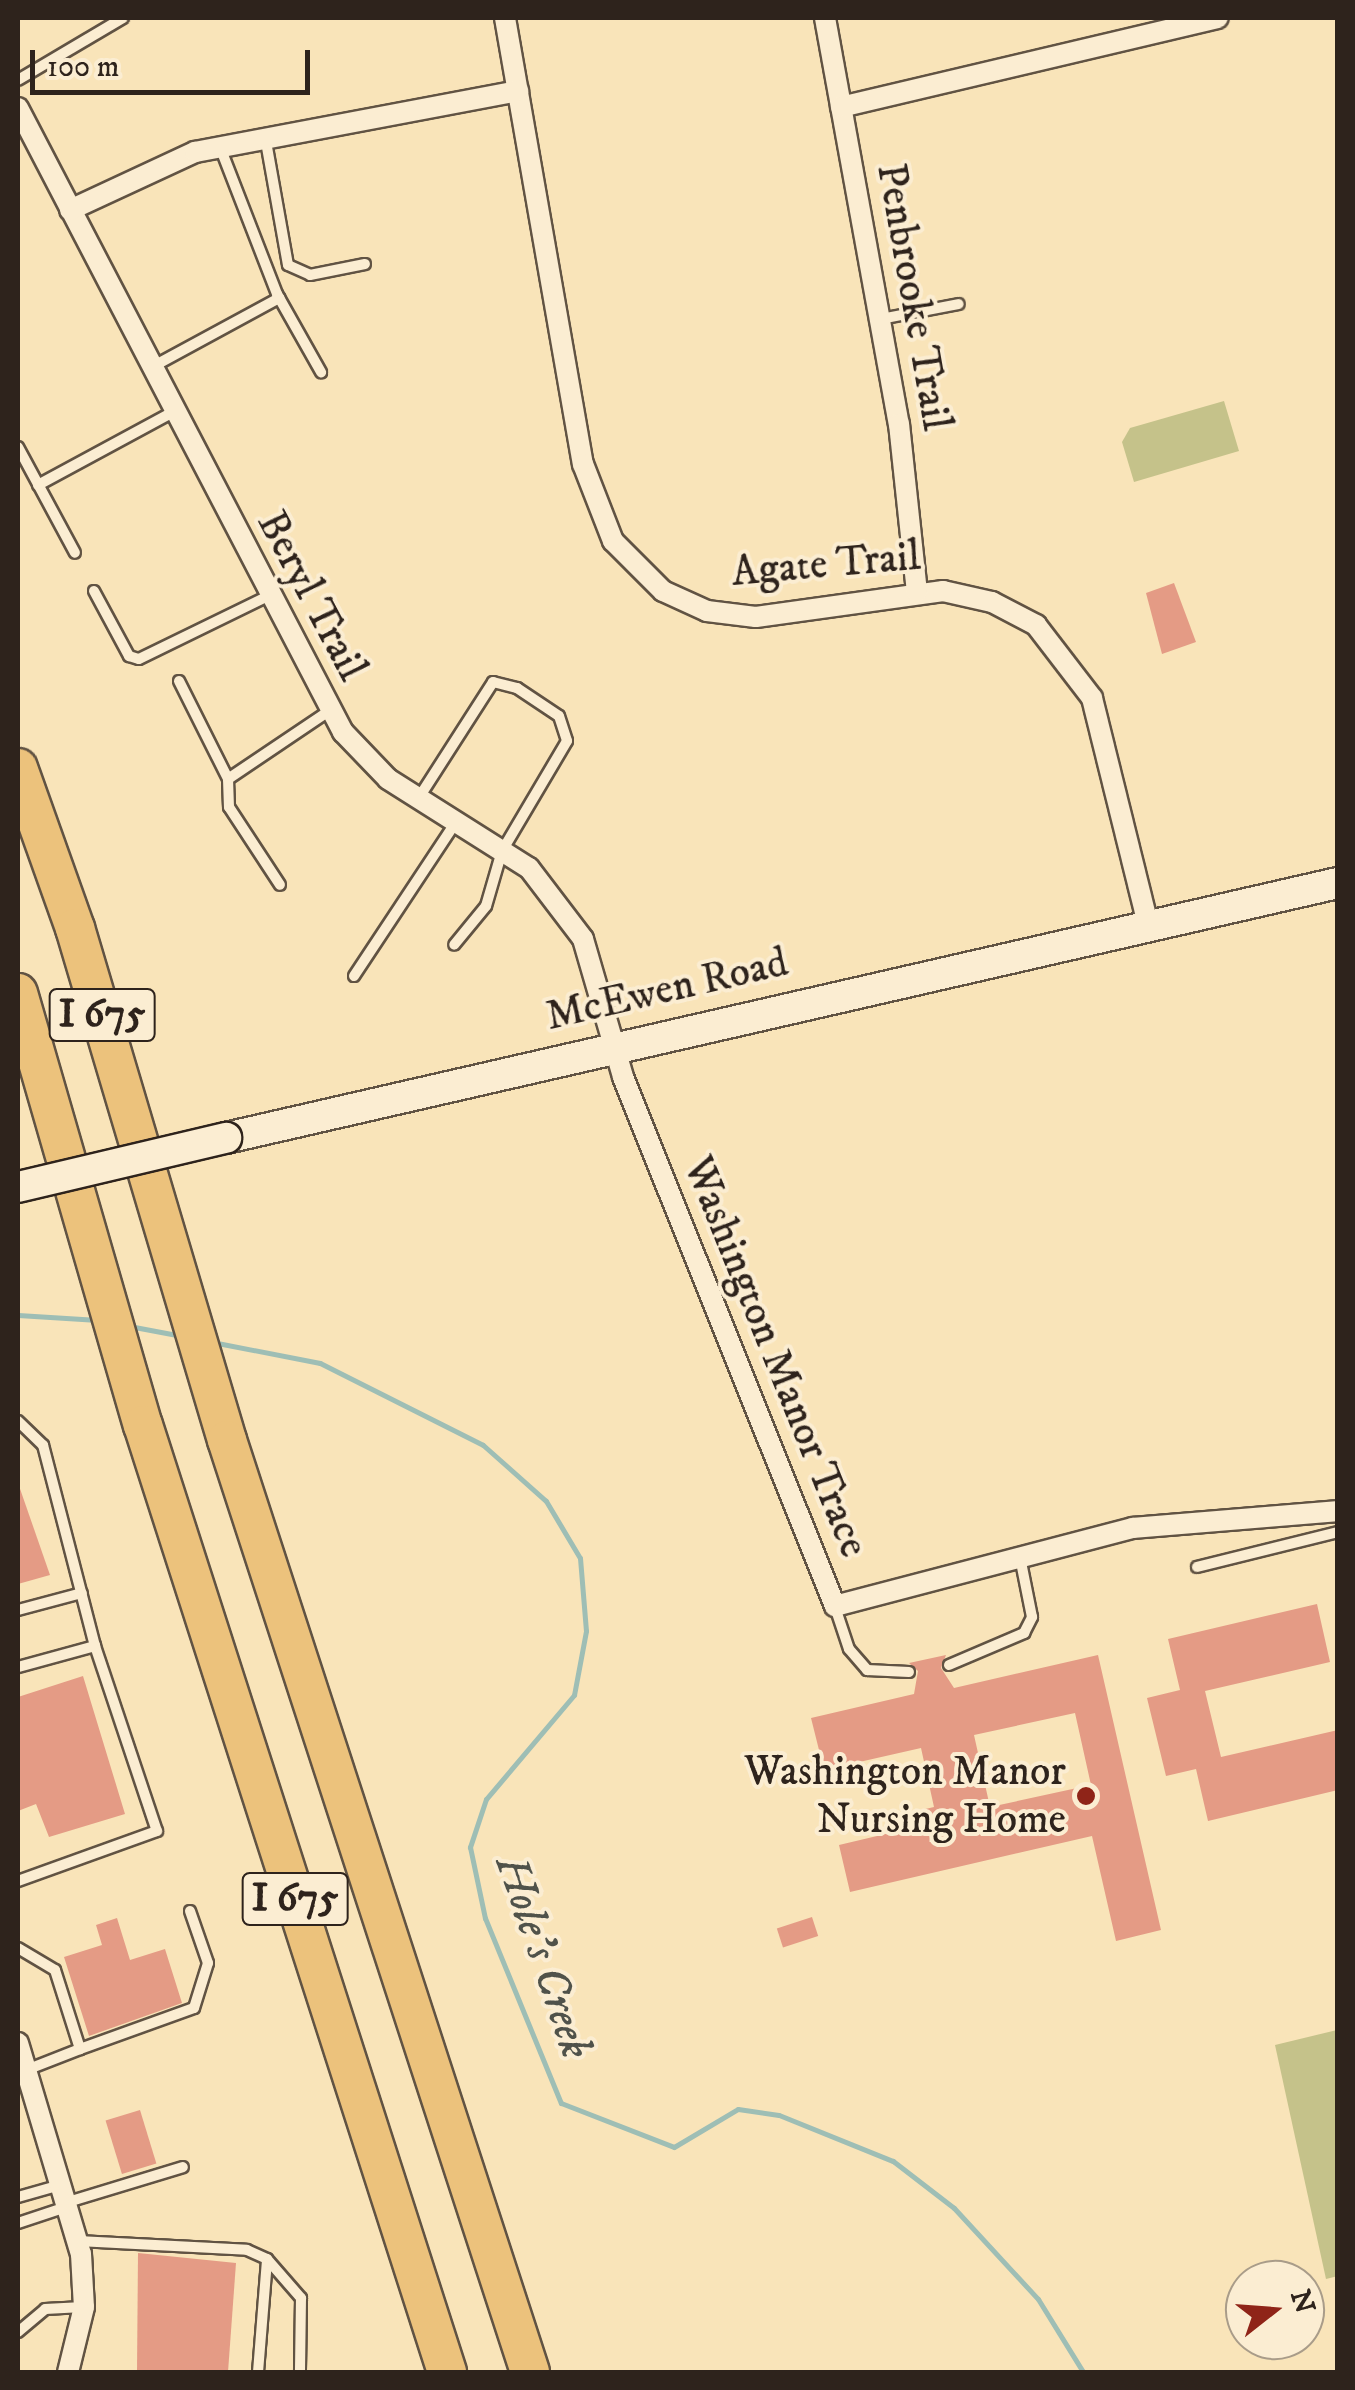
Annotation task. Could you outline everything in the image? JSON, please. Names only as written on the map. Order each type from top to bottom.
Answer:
[{"type":"highway","name":"I 675","points":[[18,768],[75,928],[227,1440],[530,2372]]},
{"type":"highway","name":"I 675","points":[[18,992],[143,1425],[447,2372]]},
{"type":"street","name":"Agate Trail","points":[[505,18],[583,464],[600,517],[630,563],[684,603],[732,616],[916,592],[968,595],[1016,613],[1059,646],[1080,675],[1100,723],[1148,924]]},
{"type":"street","name":"Penbrooke Trail","points":[[825,18],[880,319],[916,592]]},
{"type":"street","points":[[841,107],[1218,18]]},
{"type":"street","points":[[70,210],[162,164],[220,146],[518,91]]},
{"type":"street","name":"Beryl Trail","points":[[18,108],[329,712],[364,757],[417,800],[502,852],[564,907],[592,964],[615,1046]]},
{"type":"street","name":"McEwen Road","points":[[18,1186],[1338,883]]},
{"type":"street","name":"Washington Manor Trace","points":[[615,1046],[835,1606],[1133,1528],[1338,1511]]},
{"type":"street","points":[[22,2071],[67,2197],[78,2241],[84,2307],[68,2372]]},
{"type":"lane","points":[[18,80],[123,18]]},
{"type":"lane","points":[[265,136],[288,264],[310,275],[365,264]]},
{"type":"lane","points":[[220,146],[279,298],[321,372]]},
{"type":"lane","points":[[150,368],[279,298]]},
{"type":"lane","points":[[880,319],[959,304]]},
{"type":"lane","points":[[38,485],[173,412]]},
{"type":"lane","points":[[18,447],[74,553]]},
{"type":"lane","points":[[94,591],[129,656],[138,660],[268,596]]},
{"type":"lane","points":[[179,681],[228,779],[230,807],[280,884]]},
{"type":"lane","points":[[417,800],[493,682],[517,688],[559,716],[567,741],[502,852],[486,906],[454,944]]},
{"type":"lane","points":[[228,779],[329,712]]},
{"type":"lane","points":[[354,976],[456,822]]},
{"type":"lane","points":[[18,1421],[44,1445],[95,1646],[156,1831],[18,1882]]},
{"type":"lane","points":[[1197,1567],[1338,1532]]},
{"type":"lane","points":[[949,1665],[1024,1634],[1032,1617],[1020,1558]]},
{"type":"lane","points":[[18,1610],[82,1593]]},
{"type":"lane","points":[[835,1606],[850,1650],[867,1670],[909,1672]]},
{"type":"lane","points":[[18,1667],[95,1646]]},
{"type":"lane","points":[[22,2071],[194,2008],[208,1964],[190,1911]]},
{"type":"lane","points":[[18,1948],[55,1970],[80,2049]]},
{"type":"lane","points":[[18,2222],[67,2197],[183,2167]]},
{"type":"lane","points":[[18,2197],[67,2197]]},
{"type":"lane","points":[[78,2241],[247,2250],[267,2259],[301,2298],[300,2372]]},
{"type":"lane","points":[[258,2372],[267,2259]]},
{"type":"lane","points":[[18,2332],[45,2310],[84,2307]]},
{"type":"shaded area","points":[[1224,401],[1239,451],[1134,482],[1122,442],[1130,428]]},
{"type":"shaded area","points":[[1337,2030],[1338,2276],[1326,2279],[1325,2260],[1322,2260],[1275,2045]]},
{"type":"building","points":[[1174,583],[1196,642],[1162,654],[1146,593]]},
{"type":"building","points":[[18,1483],[50,1575],[18,1584]]},
{"type":"building","points":[[1317,1604],[1330,1662],[1205,1691],[1221,1757],[1338,1730],[1338,1790],[1208,1821],[1196,1769],[1166,1776],[1147,1698],[1180,1690],[1168,1639]]},
{"type":"building","name":"Washington Manor Nursing Home","points":[[946,1655],[941,1668],[954,1688],[1098,1655],[1161,1930],[1116,1941],[1092,1836],[850,1892],[839,1845],[894,1832],[891,1817],[934,1807],[921,1748],[824,1770],[811,1718],[914,1694],[918,1671],[909,1663]],"holes":[[[1075,1713],[1091,1785],[990,1807],[974,1735]]]},
{"type":"building","points":[[83,1676],[125,1814],[49,1837],[36,1804],[18,1811],[18,1697]]},
{"type":"building","points":[[812,1917],[818,1936],[783,1947],[777,1928]]},
{"type":"building","points":[[117,1918],[130,1960],[165,1949],[182,2003],[89,2036],[64,1957],[102,1945],[96,1925]]},
{"type":"building","points":[[140,2110],[156,2164],[122,2174],[106,2121]]},
{"type":"building","points":[[138,2253],[236,2263],[228,2372],[137,2372]]},
{"type":"waterway","points":[[18,1315],[98,1320]]},
{"type":"waterway","name":"Hole's Creek","points":[[129,1326],[182,1336]]},
{"type":"waterway","name":"Hole's Creek","points":[[212,1342],[320,1363],[483,1445],[546,1501],[580,1558],[586,1631],[574,1695],[486,1799],[470,1847],[485,1918],[561,2103],[674,2147],[738,2109],[779,2115],[893,2161],[954,2208],[1038,2299],[1083,2372]]},
{"type":"place","name":"Washington Manor Nursing Home","points":[[1086,1796]]}]
